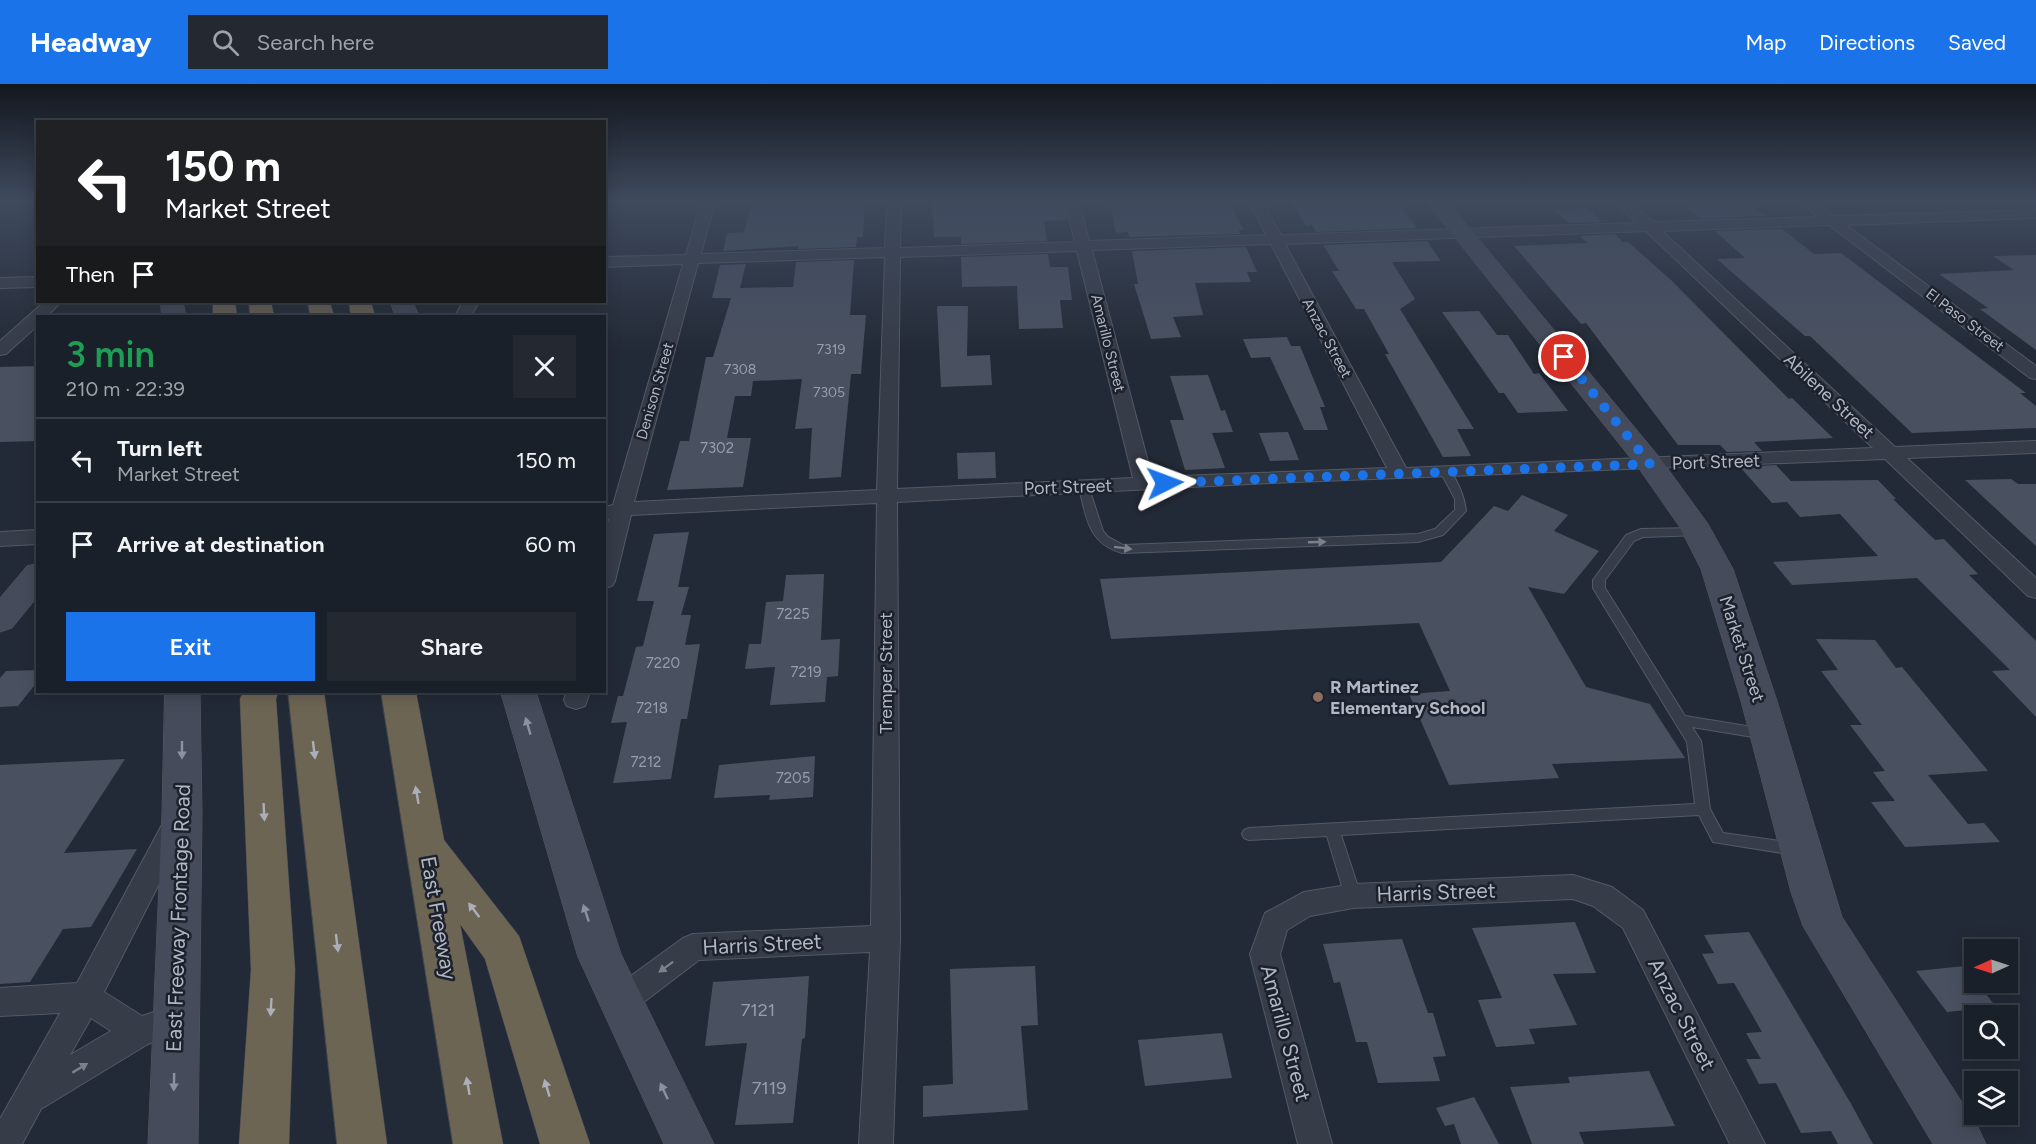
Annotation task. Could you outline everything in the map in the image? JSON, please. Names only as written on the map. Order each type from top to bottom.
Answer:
[{"type":"highway","points":[[261,693],[258,699],[273,970],[264,1144]]},
{"type":"highway","points":[[306,693],[362,1144]]},
{"type":"highway","name":"East Freeway","points":[[398,693],[478,1144]]},
{"type":"highway","points":[[426,846],[504,950],[565,1144]]},
{"type":"street","name":"Denison Street","points":[[606,566],[613,512],[694,251]]},
{"type":"street","points":[[606,262],[910,251]]},
{"type":"street","name":"Amarillo Street","points":[[1084,251],[1144,484]]},
{"type":"street","name":"Anzac Street","points":[[1282,251],[1400,474]]},
{"type":"street","name":"Market Street","points":[[1477,251],[1650,464],[1697,532],[1717,569],[1824,926],[1960,1144]]},
{"type":"street","name":"Abilene Street","points":[[1676,251],[2036,591]]},
{"type":"street","name":"El Paso Street","points":[[1873,251],[2036,374]]},
{"type":"street","name":"Tremper Street","points":[[876,1144],[885,938],[887,494],[893,252]]},
{"type":"street","points":[[0,283],[36,282]]},
{"type":"street","points":[[39,315],[52,303]]},
{"type":"street","points":[[0,350],[36,317]]},
{"type":"street","name":"Port Street","points":[[613,512],[887,494],[1892,455],[2036,447]]},
{"type":"street","points":[[0,539],[36,537]]},
{"type":"street","points":[[0,620],[36,576]]},
{"type":"street","name":"East Freeway Frontage Road","points":[[173,1144],[157,1026],[182,814],[182,693]]},
{"type":"street","points":[[518,693],[600,957],[689,1144]]},
{"type":"street","points":[[4,1144],[86,997],[182,814]]},
{"type":"street","name":"Harris Street","points":[[1275,922],[1304,905],[1353,896],[1573,887],[1602,897]]},
{"type":"street","name":"Anzac Street","points":[[1602,897],[1634,919],[1748,1144]]},
{"type":"street","name":"Amarillo Street","points":[[1275,922],[1265,954],[1315,1144]]},
{"type":"street","name":"Harris Street","points":[[621,1001],[693,947],[885,938]]},
{"type":"street","points":[[0,1002],[86,997],[157,1026]]},
{"type":"street","points":[[30,1098],[157,1026]]},
{"type":"lane","points":[[1084,487],[1097,533],[1106,545],[1122,549],[1418,538],[1439,532],[1461,511],[1460,499],[1445,471]]},
{"type":"lane","points":[[1697,532],[1641,533],[1630,538],[1599,580],[1599,588],[1694,741],[1703,809],[1718,838],[1800,850]]},
{"type":"lane","points":[[1681,720],[1768,735]]},
{"type":"lane","points":[[1249,834],[1703,809]]},
{"type":"lane","points":[[1332,829],[1353,896]]},
{"type":"building","points":[[1132,251],[1248,251],[1257,272],[1247,272],[1251,282],[1195,283],[1203,315],[1173,317],[1181,337],[1151,339],[1134,284],[1138,284]]},
{"type":"building","points":[[1327,251],[1434,251],[1441,261],[1392,262],[1415,299],[1400,309],[1474,429],[1457,429],[1471,456],[1443,457],[1385,354],[1389,354],[1364,309],[1356,309],[1332,271],[1339,271]]},
{"type":"building","points":[[1519,251],[1639,251],[1670,279],[1789,399],[1792,398],[1833,438],[1754,442],[1762,451],[1727,452],[1720,445],[1678,445],[1586,323],[1581,324]]},
{"type":"building","points":[[1738,251],[1841,253],[2026,393],[2020,393],[2036,406],[2036,428],[1912,433],[1810,336],[1805,336],[1717,259],[1745,258]]},
{"type":"building","points":[[1048,254],[1050,267],[1068,267],[1072,300],[1060,300],[1063,328],[1019,329],[1017,286],[962,287],[961,257]]},
{"type":"building","points":[[2036,255],[2036,350],[1980,309],[1988,308],[1939,274],[2014,270],[1993,256]]},
{"type":"building","points":[[854,260],[850,315],[866,315],[861,374],[851,374],[841,477],[809,479],[812,428],[795,429],[802,379],[753,381],[751,396],[735,396],[727,438],[751,438],[743,487],[667,490],[680,441],[689,441],[706,357],[713,357],[731,298],[712,298],[720,265],[746,264],[740,288],[793,287],[796,262]]},
{"type":"building","points":[[937,306],[968,306],[967,356],[990,355],[992,385],[941,387]]},
{"type":"building","points":[[1479,311],[1497,335],[1508,335],[1534,374],[1539,373],[1568,411],[1518,413],[1504,393],[1499,393],[1442,312]]},
{"type":"building","points":[[1287,337],[1291,346],[1300,346],[1325,407],[1320,407],[1328,430],[1304,430],[1270,357],[1251,358],[1243,339]]},
{"type":"building","points":[[36,366],[36,441],[0,442],[0,367]]},
{"type":"building","points":[[1208,375],[1221,411],[1225,410],[1233,432],[1212,433],[1225,468],[1185,470],[1170,420],[1184,420],[1170,376]]},
{"type":"building","points":[[1288,432],[1299,460],[1270,461],[1259,433]]},
{"type":"building","points":[[995,452],[996,478],[958,479],[957,453]]},
{"type":"building","points":[[1776,465],[1791,481],[1878,480],[1896,499],[1893,499],[1935,540],[1944,539],[1978,574],[1969,575],[2036,641],[2036,717],[1992,671],[2010,670],[1917,578],[1792,585],[1773,562],[1878,556],[1840,514],[1800,517],[1787,502],[1772,503],[1740,467]]},
{"type":"building","points":[[2011,479],[2018,484],[2036,484],[2036,546],[1965,480]]},
{"type":"building","points":[[1522,495],[1568,515],[1554,531],[1599,551],[1564,594],[1528,587],[1586,687],[1650,704],[1685,758],[1552,764],[1559,778],[1449,785],[1409,694],[1450,691],[1419,623],[1111,639],[1100,579],[1441,562],[1494,506],[1508,511]]},
{"type":"building","points":[[689,532],[678,587],[689,587],[681,615],[691,615],[685,645],[700,644],[687,719],[681,719],[671,779],[613,783],[627,722],[611,723],[618,696],[623,696],[636,647],[643,646],[654,601],[637,601],[654,534]]},
{"type":"building","points":[[824,574],[821,640],[840,639],[838,676],[827,677],[825,702],[770,705],[775,667],[745,669],[749,644],[761,644],[766,602],[783,601],[786,575]]},
{"type":"building","points":[[1816,639],[1875,640],[1896,668],[1902,667],[1988,771],[1928,775],[1968,824],[1984,823],[2000,842],[1905,847],[1871,802],[1895,801],[1873,772],[1885,771],[1850,725],[1862,725],[1821,671],[1838,670]]},
{"type":"building","points":[[36,670],[36,684],[18,706],[0,707],[0,678],[6,671]]},
{"type":"building","points":[[815,756],[813,797],[769,800],[770,795],[714,798],[719,765]]},
{"type":"building","points":[[125,759],[64,853],[137,849],[91,927],[63,929],[30,982],[0,984],[0,765]]},
{"type":"building","points":[[1575,922],[1596,973],[1553,974],[1577,1025],[1529,1029],[1535,1044],[1496,1047],[1478,1000],[1502,998],[1472,928]]},
{"type":"building","points":[[1749,932],[1873,1144],[1838,1144],[1831,1131],[1801,1133],[1776,1083],[1759,1084],[1746,1059],[1761,1059],[1746,1033],[1762,1032],[1734,983],[1718,984],[1702,954],[1714,953],[1704,935]]},
{"type":"building","points":[[1402,939],[1428,1013],[1433,1013],[1446,1056],[1433,1057],[1440,1081],[1378,1083],[1367,1042],[1356,1042],[1340,982],[1334,983],[1323,944]]},
{"type":"building","points":[[1035,966],[1038,1025],[1021,1026],[1028,1110],[923,1117],[923,1086],[953,1084],[950,969]]},
{"type":"building","points":[[1964,966],[1964,993],[1985,993],[1994,1005],[1964,1005],[1964,1010],[1947,1012],[1916,971]]},
{"type":"building","points":[[809,976],[805,1038],[802,1039],[793,1123],[735,1125],[747,1043],[705,1046],[713,982]]},
{"type":"building","points":[[1222,1033],[1232,1078],[1145,1086],[1138,1040]]},
{"type":"building","points":[[1649,1071],[1675,1126],[1579,1132],[1584,1144],[1532,1144],[1510,1087],[1570,1083],[1568,1077]]},
{"type":"building","points":[[1474,1097],[1499,1144],[1461,1144],[1454,1124],[1445,1126],[1436,1108]]},
{"type":"place","name":"R Martinez Elementary School","points":[[1318,697]]},
{"type":"route","points":[[1165,483],[1269,477],[1650,464],[1564,357]]}]
